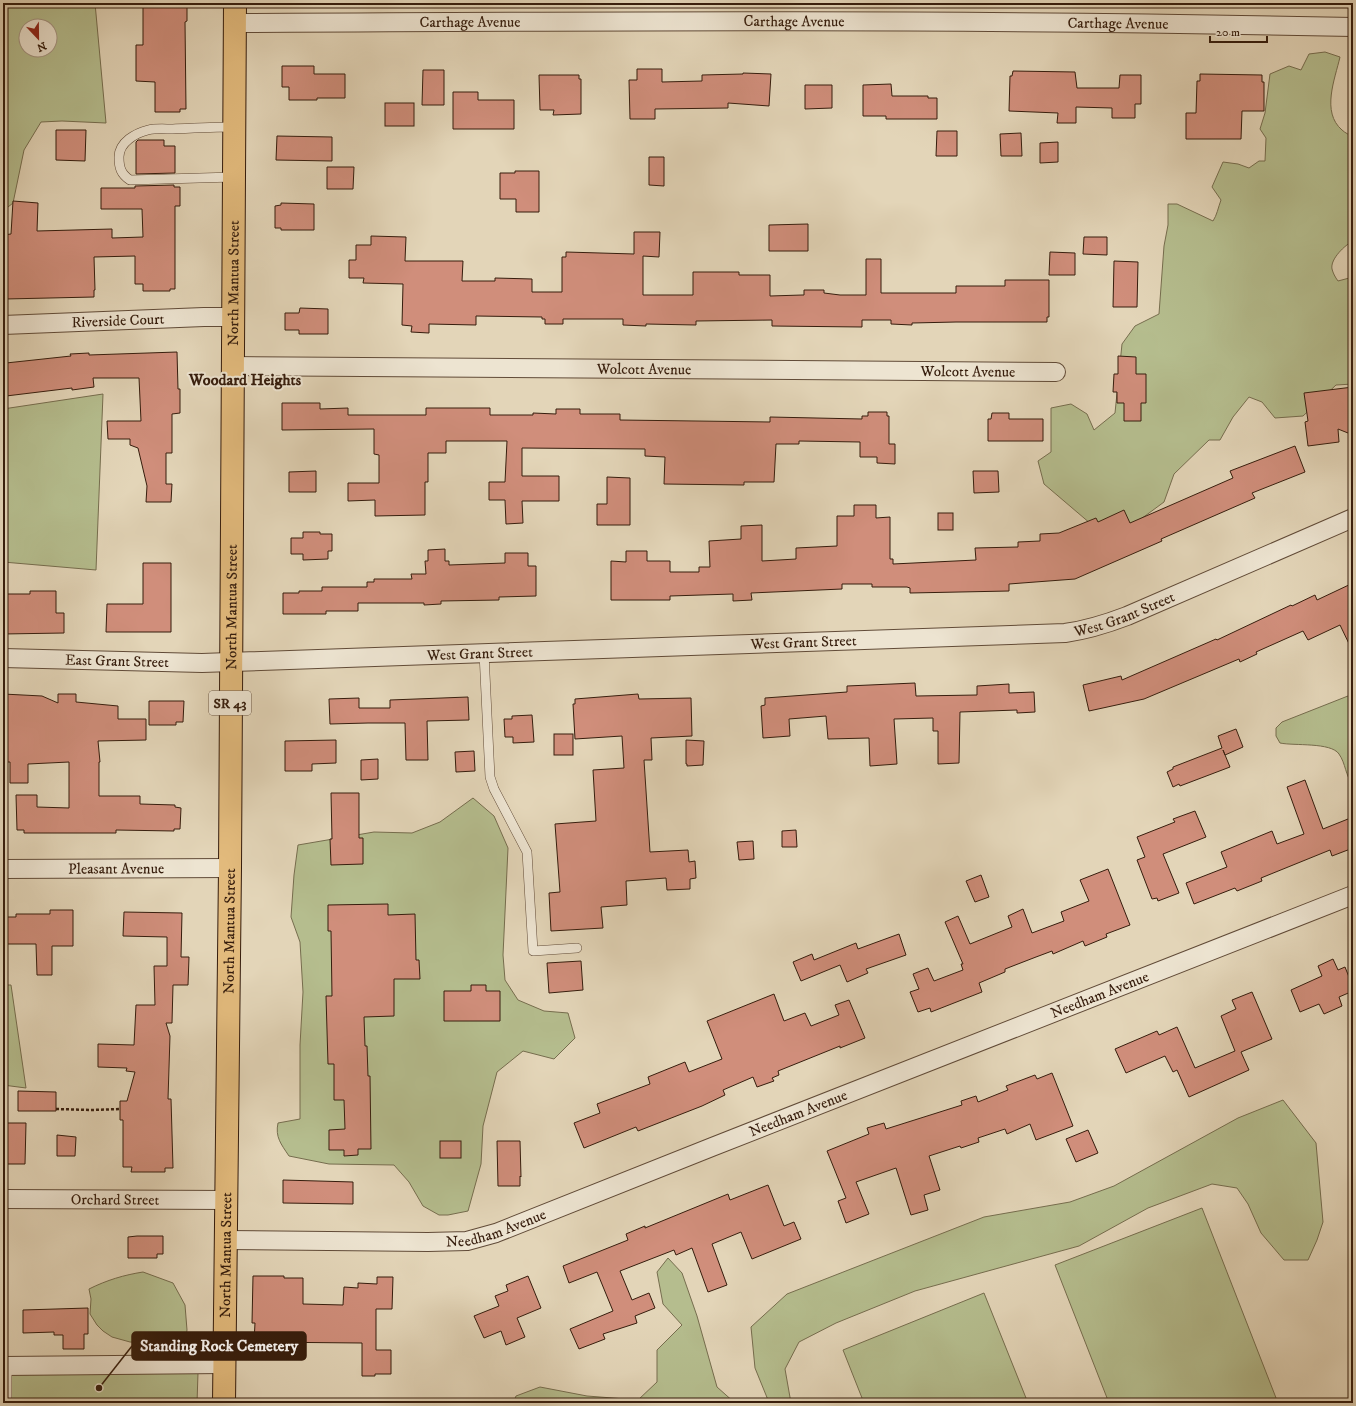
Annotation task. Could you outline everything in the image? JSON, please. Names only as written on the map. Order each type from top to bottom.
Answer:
[{"type":"main road","name":"North Mantua Street","points":[[224,1403],[230,868],[232,317],[235,13]]},
{"type":"street","name":"Carthage Avenue","points":[[235,13],[613,21],[1353,27]]},
{"type":"street","name":"Riverside Court","points":[[3,326],[232,317]]},
{"type":"street","name":"Wolcott Avenue","points":[[232,366],[1056,372]]},
{"type":"street","name":"West Grant Street","points":[[230,662],[1065,633],[1104,625],[1127,616],[1353,518]]},
{"type":"street","name":"East Grant Street","points":[[3,658],[195,663],[230,662]]},
{"type":"street","name":"Pleasant Avenue","points":[[3,869],[230,868]]},
{"type":"street","name":"Needham Avenue","points":[[226,1240],[428,1242],[467,1241],[482,1238],[1353,895]]},
{"type":"street","name":"Orchard Street","points":[[3,1199],[227,1200]]},
{"type":"street","points":[[5,1366],[224,1364]]},
{"type":"lane","points":[[234,127],[149,130],[127,140],[122,146],[119,154],[119,167],[123,176],[130,180],[234,177]]},
{"type":"lane","points":[[484,653],[490,777],[494,789],[527,852],[533,951],[577,948]]},
{"type":"lane","points":[[5,1366],[7,1403]]},
{"type":"path","points":[[56,1109],[120,1109]]},
{"type":"green space","points":[[3,3],[95,3],[106,123],[62,121],[41,122],[24,150],[13,203],[3,211]]},
{"type":"green space","points":[[1325,52],[1340,57],[1331,95],[1332,114],[1336,123],[1342,130],[1353,137],[1353,241],[1342,249],[1333,261],[1332,269],[1338,281],[1353,277],[1353,384],[1336,385],[1303,416],[1275,418],[1262,402],[1249,397],[1233,417],[1220,440],[1209,440],[1174,474],[1164,502],[1111,541],[1044,484],[1038,461],[1051,452],[1051,408],[1071,404],[1087,414],[1094,430],[1115,413],[1122,344],[1135,326],[1159,314],[1164,246],[1168,225],[1168,204],[1177,204],[1213,221],[1221,200],[1212,187],[1223,162],[1238,164],[1249,168],[1259,161],[1265,161],[1266,138],[1260,129],[1265,113],[1270,74],[1289,66],[1301,70],[1309,54]]},
{"type":"green space","points":[[103,394],[96,570],[3,562],[3,409]]},
{"type":"green space","points":[[1353,694],[1353,785],[1348,777],[1339,754],[1335,750],[1321,746],[1280,743],[1276,736],[1276,728],[1282,722]]},
{"type":"green space","points":[[473,798],[494,816],[508,848],[503,955],[505,980],[518,1000],[544,1011],[568,1013],[575,1038],[554,1059],[523,1051],[497,1072],[483,1126],[481,1164],[468,1211],[448,1215],[439,1215],[423,1206],[409,1182],[394,1165],[329,1164],[289,1156],[279,1140],[277,1132],[278,1123],[300,1119],[300,1045],[303,992],[300,942],[291,917],[294,875],[298,845],[374,832],[412,833],[440,822]]},
{"type":"green space","points":[[3,985],[11,985],[26,1088],[3,1085]]},
{"type":"green space","points":[[1283,1100],[1316,1143],[1323,1222],[1308,1260],[1284,1260],[1261,1233],[1248,1204],[1237,1188],[1212,1184],[1148,1208],[1079,1246],[915,1291],[836,1323],[799,1342],[785,1369],[791,1403],[763,1403],[768,1400],[755,1368],[751,1327],[787,1294],[984,1217],[1070,1202],[1114,1186],[1238,1118]]},
{"type":"green space","points":[[1202,1208],[1278,1403],[1109,1403],[1055,1265]]},
{"type":"green space","points":[[668,1258],[682,1273],[697,1316],[717,1387],[735,1403],[513,1403],[516,1396],[540,1387],[587,1396],[638,1400],[657,1382],[657,1350],[682,1325],[663,1304],[657,1272]]},
{"type":"green space","points":[[143,1272],[173,1283],[185,1305],[187,1330],[185,1342],[173,1346],[130,1342],[112,1337],[97,1325],[90,1314],[91,1299],[89,1289],[116,1278]]},
{"type":"green space","points":[[984,1293],[1028,1403],[864,1403],[843,1350]]},
{"type":"green space","points":[[3,1366],[198,1373],[197,1403],[3,1403]]},
{"type":"building","points":[[143,3],[187,4],[187,21],[185,22],[186,109],[180,109],[180,112],[155,112],[155,82],[136,81],[136,45],[143,45]]},
{"type":"building","points":[[282,66],[314,66],[314,74],[345,74],[345,98],[289,100],[289,87],[282,87]]},
{"type":"building","points":[[637,69],[662,69],[662,82],[702,81],[702,75],[743,73],[771,74],[769,106],[728,103],[728,108],[655,109],[655,119],[630,119],[629,80],[637,80]]},
{"type":"building","points":[[423,70],[444,70],[444,105],[422,105]]},
{"type":"building","points":[[1013,71],[1075,72],[1077,88],[1119,88],[1120,75],[1141,75],[1141,104],[1135,104],[1135,118],[1112,118],[1112,108],[1076,107],[1076,123],[1057,123],[1058,113],[1009,111],[1010,76],[1012,76]]},
{"type":"building","points":[[1200,74],[1262,75],[1262,82],[1264,82],[1264,111],[1242,111],[1241,139],[1186,139],[1186,113],[1196,113],[1197,81],[1200,81]]},
{"type":"building","points":[[539,75],[579,75],[579,79],[581,79],[581,114],[553,115],[554,110],[540,110]]},
{"type":"building","points":[[891,84],[892,96],[928,96],[928,98],[937,98],[937,119],[886,119],[886,116],[863,116],[863,85]]},
{"type":"building","points":[[805,85],[832,85],[832,108],[805,109]]},
{"type":"building","points":[[453,92],[478,92],[478,100],[514,100],[514,129],[453,129]]},
{"type":"building","points":[[385,103],[414,103],[414,126],[385,126]]},
{"type":"building","points":[[56,130],[86,130],[85,161],[56,160]]},
{"type":"building","points":[[937,131],[957,131],[957,156],[936,156]]},
{"type":"building","points":[[1021,133],[1022,156],[1001,156],[1000,134]]},
{"type":"building","points":[[277,136],[332,137],[332,161],[276,160]]},
{"type":"building","points":[[138,140],[164,140],[164,146],[175,146],[175,173],[136,174],[136,142]]},
{"type":"building","points":[[1058,142],[1058,162],[1040,163],[1040,143]]},
{"type":"building","points":[[649,157],[664,157],[664,186],[649,185]]},
{"type":"building","points":[[327,167],[354,167],[353,189],[327,189]]},
{"type":"building","points":[[515,171],[539,171],[539,212],[516,212],[516,199],[500,199],[500,173],[515,173]]},
{"type":"building","points":[[174,185],[174,187],[180,187],[180,206],[175,206],[175,289],[170,289],[170,291],[143,291],[143,284],[135,284],[135,256],[94,257],[94,297],[5,299],[5,293],[3,293],[3,235],[11,234],[13,201],[38,203],[37,231],[112,229],[112,238],[143,237],[142,209],[101,209],[101,188],[135,188],[135,186]]},
{"type":"building","points":[[281,203],[314,204],[314,230],[281,230],[281,228],[275,228],[275,206],[281,205]]},
{"type":"building","points":[[808,224],[808,251],[769,251],[769,225]]},
{"type":"building","points":[[634,232],[660,232],[659,257],[643,256],[643,295],[693,295],[693,272],[739,272],[739,275],[770,275],[770,296],[804,295],[804,290],[824,290],[824,293],[840,295],[866,295],[866,259],[881,259],[881,293],[956,293],[956,286],[1005,286],[1005,280],[1049,280],[1049,317],[1047,317],[1047,322],[956,322],[912,323],[912,325],[891,324],[891,320],[862,320],[862,327],[772,326],[772,320],[696,321],[696,325],[646,324],[646,326],[623,325],[623,319],[563,319],[563,324],[545,324],[545,319],[542,319],[542,317],[476,316],[476,325],[429,324],[429,333],[411,332],[412,326],[402,325],[403,284],[363,283],[364,278],[349,278],[349,260],[356,260],[356,245],[371,245],[371,236],[406,237],[405,261],[463,261],[462,281],[495,281],[495,278],[532,279],[532,292],[562,292],[562,257],[566,257],[566,252],[634,254]]},
{"type":"building","points":[[1084,237],[1107,237],[1107,255],[1083,254]]},
{"type":"building","points":[[1050,252],[1075,253],[1075,275],[1049,275]]},
{"type":"building","points":[[1114,261],[1138,262],[1137,307],[1113,307]]},
{"type":"building","points":[[300,308],[328,309],[328,334],[299,334],[299,330],[285,330],[285,313],[299,313]]},
{"type":"building","points":[[177,352],[180,413],[172,414],[172,453],[166,453],[166,484],[172,484],[171,502],[146,502],[147,486],[138,448],[130,445],[130,439],[108,439],[107,421],[141,421],[139,378],[93,378],[94,387],[72,390],[72,388],[6,396],[4,369],[7,369],[6,363],[71,356],[70,354],[89,353],[89,355]]},
{"type":"building","points":[[1118,356],[1136,357],[1136,374],[1146,374],[1146,403],[1141,403],[1141,421],[1124,421],[1124,403],[1117,403],[1117,392],[1113,392],[1114,374],[1118,374]]},
{"type":"building","points":[[1353,387],[1353,435],[1338,429],[1339,442],[1308,446],[1305,422],[1308,421],[1304,393]]},
{"type":"building","points":[[282,403],[320,403],[320,409],[348,408],[348,415],[426,415],[426,408],[490,408],[490,415],[533,415],[533,413],[556,414],[556,409],[580,409],[580,414],[620,414],[620,420],[770,422],[770,417],[862,419],[862,416],[868,416],[868,412],[887,412],[887,416],[889,416],[889,444],[895,444],[895,464],[877,463],[877,457],[860,457],[860,442],[799,441],[799,444],[776,444],[774,482],[744,482],[744,485],[664,484],[665,457],[645,456],[645,449],[522,448],[522,476],[559,476],[559,501],[522,501],[523,523],[506,524],[505,500],[489,500],[489,482],[505,482],[507,441],[446,441],[446,453],[428,453],[428,482],[425,482],[425,515],[375,516],[375,500],[348,501],[348,483],[379,483],[379,455],[374,454],[374,429],[282,430]]},
{"type":"building","points":[[992,413],[1009,413],[1009,419],[1043,419],[1043,441],[988,441],[988,419],[991,419]]},
{"type":"building","points":[[1295,446],[1305,472],[1252,493],[1255,498],[1075,579],[1009,584],[1009,591],[910,593],[910,588],[907,587],[872,587],[872,584],[842,584],[842,589],[751,593],[752,600],[733,601],[733,594],[670,596],[670,600],[611,600],[611,561],[626,562],[626,551],[647,551],[647,561],[670,561],[670,572],[699,572],[699,567],[710,567],[709,541],[741,539],[741,526],[762,525],[762,561],[796,559],[796,548],[837,546],[837,516],[854,516],[854,505],[876,505],[876,518],[890,517],[890,559],[893,559],[893,564],[976,560],[975,548],[1018,547],[1018,542],[1040,541],[1040,534],[1059,533],[1096,518],[1098,522],[1124,510],[1130,523],[1233,478],[1230,471]]},
{"type":"building","points":[[316,471],[316,492],[289,492],[289,472]]},
{"type":"building","points":[[973,471],[998,471],[999,492],[974,493]]},
{"type":"building","points":[[607,477],[630,478],[630,525],[597,525],[597,504],[607,504]]},
{"type":"building","points":[[938,513],[953,513],[953,530],[938,530]]},
{"type":"building","points":[[303,532],[332,534],[332,551],[328,551],[328,559],[303,560],[303,554],[291,554],[291,538],[303,538]]},
{"type":"building","points":[[445,549],[445,561],[449,561],[449,565],[505,563],[505,553],[528,553],[528,566],[536,566],[536,596],[499,597],[499,600],[441,601],[441,604],[424,605],[424,603],[358,603],[358,611],[326,611],[326,614],[283,614],[283,593],[322,591],[322,587],[367,587],[367,582],[374,582],[374,579],[412,579],[411,574],[426,574],[425,561],[428,561],[428,550]]},
{"type":"building","points":[[143,563],[171,563],[171,632],[106,632],[107,604],[143,604]]},
{"type":"building","points":[[1353,583],[1353,652],[1340,625],[1308,640],[1303,631],[1256,652],[1257,654],[1240,662],[1239,659],[1144,699],[1089,711],[1083,685],[1121,676],[1122,680],[1216,639],[1217,640],[1291,605],[1292,606],[1315,595],[1317,600]]},
{"type":"building","points":[[30,591],[56,591],[56,613],[64,613],[64,633],[3,634],[3,594],[30,594]]},
{"type":"building","points":[[915,683],[916,696],[977,695],[977,686],[1009,684],[1009,693],[1034,692],[1035,712],[1017,713],[1017,710],[960,712],[959,763],[938,764],[938,731],[933,731],[933,718],[894,719],[897,764],[870,766],[869,738],[828,739],[826,716],[789,719],[790,736],[763,738],[761,706],[765,705],[765,698],[847,692],[847,686]]},
{"type":"building","points":[[3,694],[42,696],[58,703],[58,694],[76,694],[76,702],[118,706],[118,719],[146,719],[146,740],[98,741],[100,762],[99,796],[140,796],[140,804],[175,805],[175,807],[181,808],[180,829],[174,829],[174,831],[116,830],[116,833],[24,833],[24,830],[17,830],[16,795],[37,795],[37,807],[69,808],[69,762],[28,764],[28,783],[10,783],[10,762],[3,762]]},
{"type":"building","points":[[638,694],[639,699],[691,698],[692,736],[651,738],[652,760],[644,760],[650,852],[688,850],[689,862],[695,861],[696,878],[690,879],[690,889],[667,890],[666,878],[626,881],[627,905],[601,907],[603,928],[551,931],[549,893],[560,892],[555,824],[596,821],[593,770],[624,768],[622,736],[575,739],[573,704],[575,704],[575,699]]},
{"type":"building","points":[[468,697],[469,720],[427,721],[428,760],[406,760],[405,723],[330,724],[329,699],[359,698],[359,708],[390,708],[390,700]]},
{"type":"building","points":[[149,701],[184,701],[183,722],[176,722],[176,725],[149,725]]},
{"type":"building","points":[[532,715],[534,742],[513,743],[513,737],[505,737],[504,719],[512,719],[512,716]]},
{"type":"building","points":[[1236,729],[1243,747],[1225,755],[1230,767],[1180,786],[1179,784],[1173,787],[1167,772],[1173,769],[1173,767],[1222,748],[1218,736]]},
{"type":"building","points":[[554,734],[573,734],[573,755],[554,755]]},
{"type":"building","points":[[336,740],[336,763],[312,764],[312,771],[285,771],[285,741]]},
{"type":"building","points":[[686,740],[704,741],[703,765],[687,766]]},
{"type":"building","points":[[474,751],[475,771],[456,772],[455,752]]},
{"type":"building","points":[[378,759],[378,779],[361,780],[361,760]]},
{"type":"building","points":[[1305,780],[1323,829],[1353,817],[1353,848],[1332,856],[1330,850],[1261,878],[1262,881],[1237,891],[1235,888],[1194,904],[1186,883],[1227,867],[1221,852],[1272,831],[1277,844],[1304,834],[1287,787]]},
{"type":"building","points":[[331,793],[359,793],[359,838],[363,838],[363,864],[331,865]]},
{"type":"building","points":[[1195,811],[1206,837],[1163,854],[1179,893],[1158,901],[1157,898],[1152,899],[1137,860],[1145,857],[1137,837],[1175,822],[1173,819]]},
{"type":"building","points":[[796,830],[797,847],[782,847],[782,831]]},
{"type":"building","points":[[753,841],[754,859],[739,860],[737,842]]},
{"type":"building","points":[[1108,869],[1130,925],[1106,934],[1107,937],[1085,946],[1083,941],[1053,954],[1052,951],[1005,969],[1005,972],[979,983],[982,992],[931,1012],[930,1008],[918,1012],[910,992],[919,989],[913,974],[928,968],[934,981],[963,970],[961,964],[963,964],[945,922],[958,916],[970,944],[1012,927],[1008,916],[1023,909],[1032,933],[1064,921],[1061,912],[1089,901],[1080,880]]},
{"type":"building","points":[[981,875],[989,897],[975,902],[966,881]]},
{"type":"building","points":[[388,904],[388,915],[415,914],[416,960],[419,960],[420,979],[394,979],[394,1016],[364,1017],[368,1076],[370,1076],[371,1149],[358,1149],[358,1155],[344,1156],[344,1150],[329,1150],[329,1130],[345,1129],[344,1100],[334,1100],[334,1064],[328,1064],[326,996],[332,996],[331,931],[328,931],[328,905]]},
{"type":"building","points":[[50,910],[73,910],[73,946],[52,946],[52,975],[37,975],[36,944],[3,944],[3,917],[16,917],[16,914],[50,914]]},
{"type":"building","points":[[124,912],[182,913],[181,957],[189,957],[188,985],[173,985],[172,1023],[166,1023],[170,1036],[168,1099],[171,1099],[173,1168],[165,1168],[165,1172],[131,1172],[132,1167],[123,1167],[123,1120],[120,1120],[120,1101],[127,1101],[135,1072],[126,1071],[127,1068],[98,1067],[98,1044],[134,1045],[136,1005],[155,1005],[154,966],[167,966],[167,937],[123,936]]},
{"type":"building","points":[[899,934],[906,955],[866,969],[868,973],[847,982],[840,965],[801,981],[793,962],[812,954],[814,960],[856,943],[858,949]]},
{"type":"building","points":[[1333,959],[1338,970],[1345,967],[1353,987],[1353,991],[1339,997],[1342,1006],[1324,1014],[1319,1004],[1300,1012],[1291,990],[1322,976],[1318,966]]},
{"type":"building","points":[[581,961],[583,990],[549,993],[547,963]]},
{"type":"building","points":[[471,985],[486,985],[486,991],[500,991],[500,1021],[444,1021],[444,991],[471,991]]},
{"type":"building","points":[[1252,992],[1272,1039],[1241,1052],[1249,1070],[1189,1097],[1177,1070],[1173,1072],[1165,1056],[1126,1073],[1115,1049],[1157,1031],[1159,1035],[1177,1027],[1195,1068],[1235,1051],[1221,1016],[1236,1009],[1232,1000]]},
{"type":"building","points":[[774,994],[784,1021],[805,1013],[811,1026],[839,1015],[835,1005],[849,1000],[865,1038],[840,1048],[840,1046],[778,1071],[779,1075],[772,1078],[774,1081],[757,1087],[753,1077],[723,1090],[725,1095],[702,1106],[638,1131],[636,1127],[584,1148],[574,1123],[600,1113],[597,1104],[650,1084],[648,1077],[685,1062],[689,1072],[722,1059],[707,1021]]},
{"type":"building","points":[[1052,1073],[1073,1126],[1036,1140],[1030,1124],[1007,1134],[1005,1129],[978,1138],[979,1142],[961,1148],[960,1146],[929,1156],[940,1190],[924,1195],[928,1210],[911,1215],[896,1168],[856,1182],[869,1214],[846,1223],[838,1201],[846,1198],[827,1151],[869,1134],[867,1128],[884,1123],[886,1129],[962,1105],[961,1101],[976,1096],[978,1102],[1008,1090],[1006,1086],[1035,1075],[1037,1079]]},
{"type":"building","points":[[18,1091],[56,1092],[56,1111],[18,1111]]},
{"type":"building","points":[[4,1123],[26,1123],[25,1164],[3,1164]]},
{"type":"building","points":[[1088,1130],[1098,1153],[1076,1162],[1066,1139]]},
{"type":"building","points":[[57,1135],[76,1137],[75,1156],[57,1156]]},
{"type":"building","points":[[440,1141],[461,1141],[461,1158],[440,1158]]},
{"type":"building","points":[[497,1141],[520,1141],[520,1186],[498,1186]]},
{"type":"building","points":[[283,1180],[353,1182],[353,1204],[283,1203]]},
{"type":"building","points":[[768,1185],[784,1226],[794,1222],[801,1239],[752,1259],[741,1232],[712,1244],[727,1285],[708,1292],[692,1248],[676,1255],[674,1250],[620,1271],[632,1300],[649,1293],[655,1308],[635,1316],[637,1323],[603,1334],[605,1339],[579,1349],[570,1329],[613,1311],[597,1272],[569,1283],[563,1266],[628,1240],[626,1234],[645,1226],[645,1228],[728,1194],[730,1200]]},
{"type":"building","points":[[163,1236],[163,1254],[157,1254],[157,1258],[128,1258],[128,1237]]},
{"type":"building","points":[[253,1276],[284,1276],[284,1278],[303,1278],[303,1304],[343,1305],[344,1287],[358,1288],[358,1283],[377,1284],[377,1277],[393,1277],[392,1309],[376,1309],[376,1350],[391,1350],[391,1374],[362,1376],[362,1343],[254,1342],[255,1323],[252,1323]]},
{"type":"building","points":[[528,1276],[541,1308],[517,1318],[525,1337],[506,1345],[501,1331],[484,1338],[474,1316],[499,1306],[495,1296],[508,1291],[506,1285]]},
{"type":"building","points":[[88,1308],[88,1334],[84,1334],[84,1349],[63,1349],[63,1335],[54,1335],[54,1332],[23,1333],[23,1310]]},
{"type":"place","name":"Standing Rock Cemetery","points":[[99,1388]]},
{"type":"district","name":"Woodard Heights","points":[[245,379]]}]
